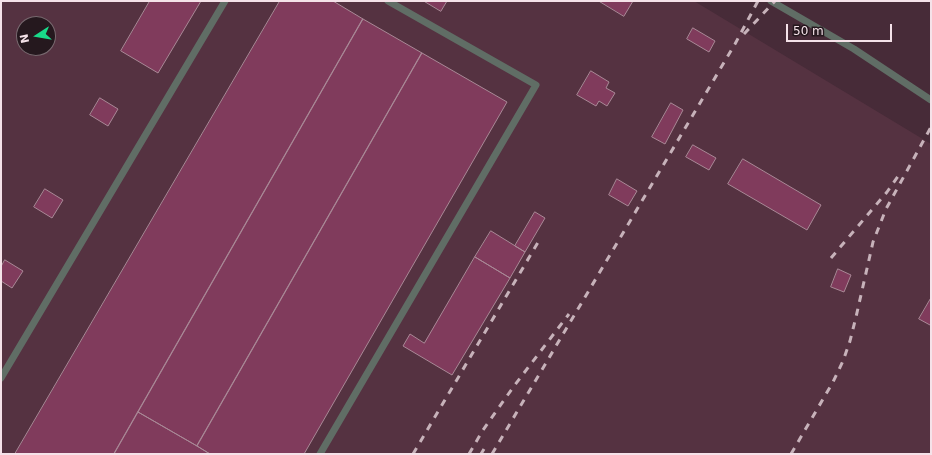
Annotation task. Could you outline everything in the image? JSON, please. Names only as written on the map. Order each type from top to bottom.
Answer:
[{"type":"lane","points":[[1,378],[225,1]]},
{"type":"lane","points":[[320,454],[536,85],[388,1]]},
{"type":"lane","points":[[771,1],[854,49],[931,100]]},
{"type":"shaded area","points":[[1,1],[694,1],[931,144],[931,454],[1,454]]},
{"type":"building","points":[[150,1],[201,1],[158,73],[121,51]]},
{"type":"building","points":[[280,1],[333,1],[363,19],[114,454],[15,454]]},
{"type":"building","points":[[424,1],[447,1],[441,11]]},
{"type":"building","points":[[599,1],[633,1],[624,16]]},
{"type":"building","points":[[363,19],[422,53],[197,446],[138,412]]},
{"type":"building","points":[[693,28],[715,41],[709,52],[687,39]]},
{"type":"building","points":[[422,53],[507,102],[304,454],[210,454],[197,446]]},
{"type":"building","points":[[591,71],[609,82],[606,88],[615,93],[607,106],[599,101],[596,106],[577,95]]},
{"type":"building","points":[[100,98],[118,109],[108,126],[90,115]]},
{"type":"building","points":[[671,103],[683,110],[665,144],[652,137]]},
{"type":"building","points":[[693,145],[716,158],[709,170],[686,157]]},
{"type":"building","points":[[743,159],[821,205],[807,230],[728,184]]},
{"type":"building","points":[[617,179],[637,191],[628,206],[609,195]]},
{"type":"building","points":[[45,189],[63,200],[52,218],[34,207]]},
{"type":"building","points":[[535,212],[545,218],[525,252],[515,246]]},
{"type":"building","points":[[491,231],[525,252],[510,278],[475,257]]},
{"type":"building","points":[[475,257],[510,278],[452,375],[403,346],[410,334],[424,343]]},
{"type":"building","points":[[5,260],[23,271],[12,288],[1,281],[1,267]]},
{"type":"building","points":[[838,269],[851,275],[844,292],[831,287]]},
{"type":"building","points":[[931,298],[931,324],[930,325],[919,319]]},
{"type":"building","points":[[138,412],[197,446],[210,454],[114,454]]},
{"type":"railway","points":[[492,454],[735,44],[758,1]]},
{"type":"railway","points":[[744,34],[775,1]]},
{"type":"railway","points":[[791,454],[833,382],[843,361],[850,341],[873,242],[886,209],[931,127]]},
{"type":"railway","points":[[831,258],[887,192],[901,172]]},
{"type":"railway","points":[[413,454],[540,239]]},
{"type":"railway","points":[[469,454],[483,430],[514,386],[569,314]]},
{"type":"railway","points":[[481,454],[484,449]]}]
